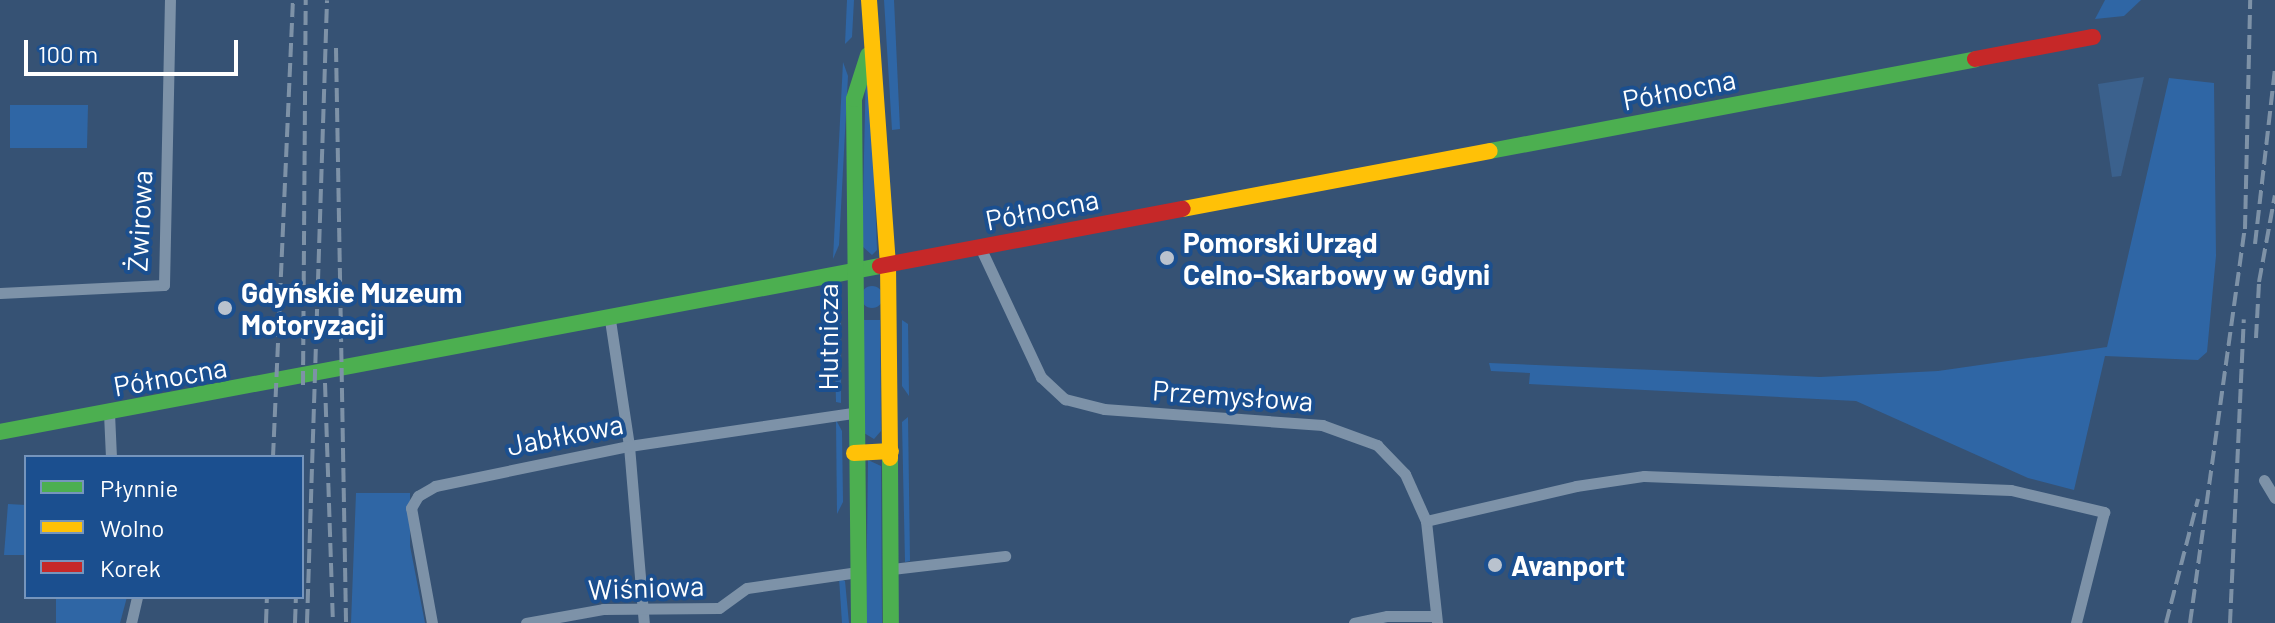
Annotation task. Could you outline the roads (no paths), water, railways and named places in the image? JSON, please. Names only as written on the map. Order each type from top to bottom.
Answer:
[{"type":"street","name":"Żwirowa","points":[[0,293],[164,285],[170,0]]},
{"type":"street","name":"Hutnicza","points":[[869,0],[869,53],[878,98],[888,264],[891,623]]},
{"type":"street","name":"Północna","points":[[0,432],[610,320],[888,264],[2093,37]]},
{"type":"street","name":"Hutnicza","points":[[859,623],[853,413],[854,99],[869,53]]},
{"type":"street","name":"Przemysłowa","points":[[980,247],[1030,357],[1056,394],[1104,409],[1344,430],[1377,445],[1399,468],[1426,521],[1436,620]]},
{"type":"street","points":[[610,320],[629,446],[645,617]]},
{"type":"street","points":[[109,413],[111,455]]},
{"type":"street","name":"Jabłkowa","points":[[432,623],[412,521],[418,496],[451,481],[629,446],[853,413]]},
{"type":"street","points":[[854,453],[891,451]]},
{"type":"street","points":[[1426,521],[1576,486],[1644,476],[2011,490],[2104,512],[2076,623]]},
{"type":"street","points":[[2264,480],[2275,498]]},
{"type":"street","points":[[892,569],[1005,556]]},
{"type":"street","name":"Wiśniowa","points":[[526,623],[603,609],[645,617],[719,608],[747,588],[858,572]]},
{"type":"street","points":[[131,623],[137,599]]},
{"type":"street","points":[[1354,623],[1387,616],[1436,620]]},
{"type":"railway","points":[[273,455],[293,0]]},
{"type":"railway","points":[[303,385],[306,0]]},
{"type":"railway","points":[[307,623],[327,0]]},
{"type":"railway","points":[[2190,623],[2245,229],[2250,0]]},
{"type":"railway","points":[[336,48],[346,623]]},
{"type":"railway","points":[[2255,244],[2275,69]]},
{"type":"railway","points":[[2256,338],[2259,282],[2275,195]]},
{"type":"railway","points":[[2230,623],[2244,319]]},
{"type":"railway","points":[[325,383],[333,623]]},
{"type":"railway","points":[[2166,623],[2198,499]]},
{"type":"railway","points":[[266,623],[267,599]]},
{"type":"railway","points":[[295,623],[296,599]]},
{"type":"place","name":"Pomorski Urząd Celno-Skarbowy w Gdyni","points":[[1167,258]]},
{"type":"place","name":"Gdyńskie Muzeum Motoryzacji","points":[[225,308]]},
{"type":"place","name":"Avanport","points":[[1495,565]]}]
